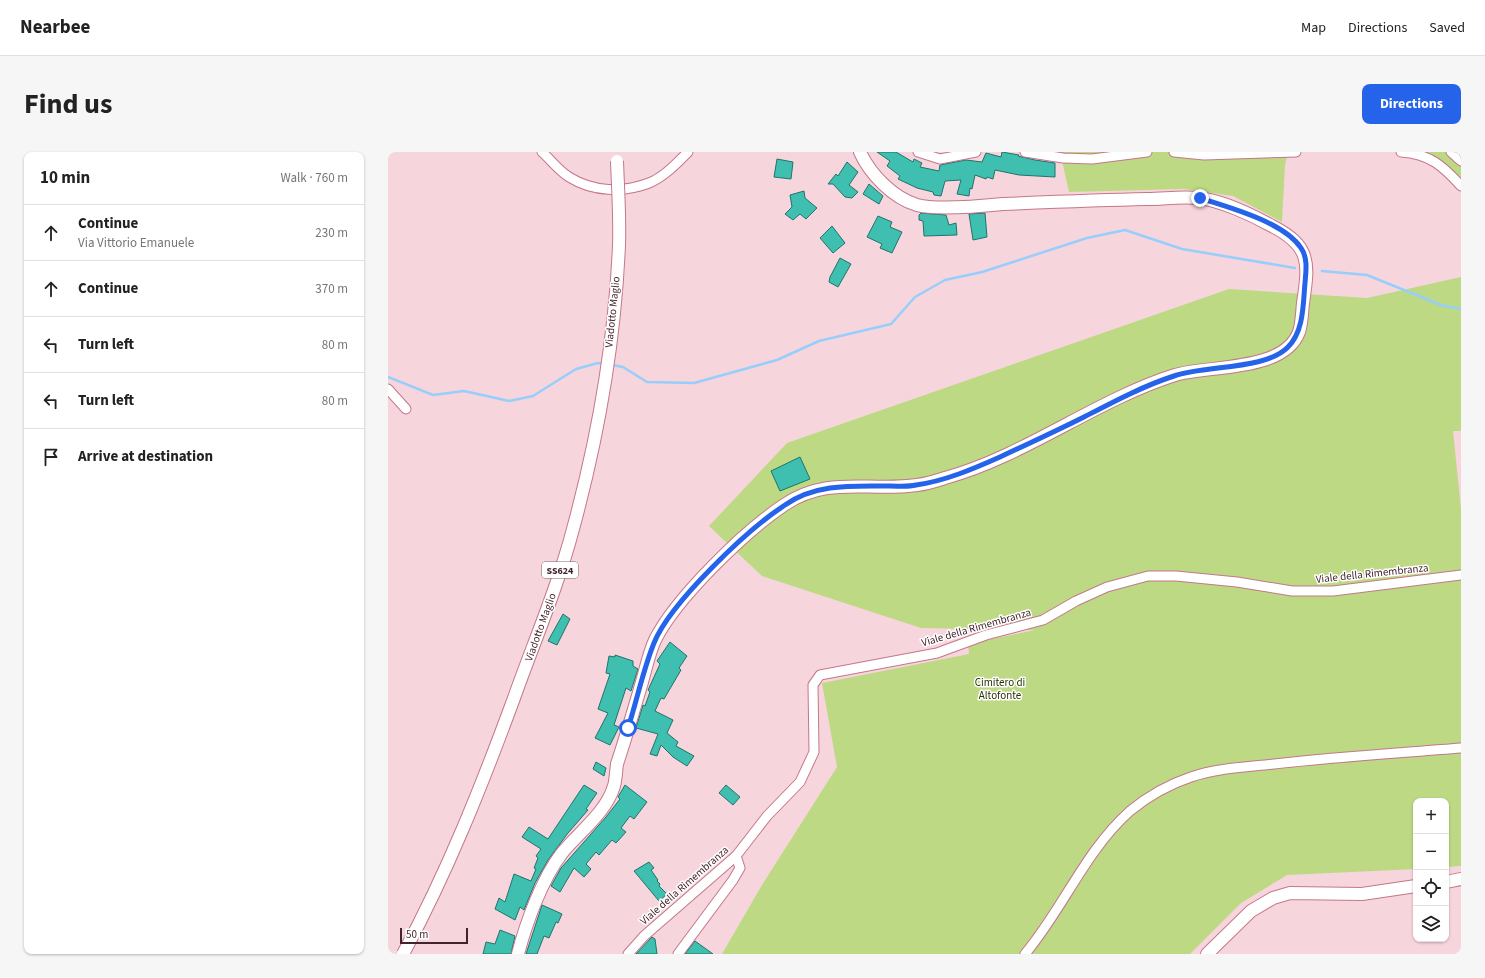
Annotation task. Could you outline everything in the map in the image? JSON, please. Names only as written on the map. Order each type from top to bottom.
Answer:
[{"type":"main road","points":[[518,954],[534,909],[548,878],[562,854],[592,821],[611,794],[617,764],[654,642],[670,616],[718,562],[786,503],[815,490],[844,486],[915,486],[948,478],[1005,455],[1137,391],[1174,376],[1202,369],[1232,367],[1270,358],[1288,348],[1299,333],[1307,265],[1301,248],[1289,235],[1263,221],[1226,206],[1200,198],[1092,199],[978,206],[917,205],[887,186],[874,174],[860,152]]},
{"type":"main road","name":"Viadotto Maglio","points":[[402,954],[448,863],[490,763],[551,598],[573,530],[590,461],[612,327],[619,244],[617,157]]},
{"type":"main road","points":[[1449,881],[1461,879]]},
{"type":"main road","points":[[1207,954],[1251,911],[1273,898],[1290,893],[1362,894],[1413,886]]},
{"type":"street","points":[[542,152],[568,177],[585,185],[606,190],[629,189],[650,182],[673,166],[688,152]]},
{"type":"street","points":[[918,152],[940,159],[976,152]]},
{"type":"street","points":[[1025,152],[1063,158],[1092,159],[1147,152]]},
{"type":"street","points":[[1174,152],[1204,155],[1296,152]]},
{"type":"street","points":[[1401,152],[1421,155],[1444,167],[1461,186]]},
{"type":"street","points":[[1451,152],[1461,161]]},
{"type":"street","points":[[388,389],[406,409]]},
{"type":"street","name":"Viale della Rimembranza","points":[[628,954],[644,936],[736,856],[767,816],[800,782],[814,752],[813,685],[820,675],[936,653],[986,635],[1043,620],[1076,601],[1108,587],[1148,576],[1176,576],[1237,582],[1292,591],[1333,591],[1461,575]]},
{"type":"street","points":[[1025,954],[1040,936],[1094,850],[1125,816],[1155,794],[1190,777],[1221,770],[1260,765],[1461,748]]},
{"type":"street","points":[[678,954],[733,880],[740,868],[736,856]]},
{"type":"green space","points":[[1060,152],[1288,152],[1285,165],[1282,222],[1233,196],[1184,189],[1069,192]]},
{"type":"green space","points":[[1426,152],[1461,152],[1461,179]]},
{"type":"green space","name":"Cimitero di Altofonte","points":[[1461,277],[1461,431],[1453,431],[1461,509],[1461,866],[1449,867],[1449,798],[1413,798],[1413,869],[1287,875],[1241,903],[1190,954],[722,954],[762,885],[837,767],[822,683],[969,654],[968,644],[1035,630],[921,628],[762,576],[709,526],[787,443],[1229,289],[1367,298]]},
{"type":"building","points":[[877,152],[896,152],[913,162],[914,159],[922,163],[920,167],[939,171],[940,165],[966,160],[982,162],[986,153],[1001,157],[1002,152],[1055,163],[1055,177],[1019,175],[995,170],[993,179],[987,177],[986,179],[975,175],[972,189],[970,188],[969,196],[957,194],[961,180],[945,181],[941,196],[934,195],[933,192],[917,188],[898,179],[900,176],[887,166],[890,161]]},
{"type":"building","points":[[777,159],[793,162],[791,179],[774,177]]},
{"type":"building","points":[[847,162],[858,172],[849,185],[858,192],[852,198],[845,197],[833,184],[828,184],[836,174],[838,176]]},
{"type":"building","points":[[869,184],[883,196],[879,204],[863,194]]},
{"type":"building","points":[[804,191],[805,198],[817,208],[806,219],[800,214],[793,220],[785,214],[792,207],[790,195]]},
{"type":"building","points":[[921,213],[946,215],[949,225],[956,223],[957,235],[924,236],[923,221],[919,220],[919,215]]},
{"type":"building","points":[[985,213],[987,237],[973,240],[969,214]]},
{"type":"building","points":[[878,216],[892,222],[890,227],[902,232],[892,253],[880,248],[882,244],[867,237]]},
{"type":"building","points":[[832,226],[845,243],[833,253],[820,238]]},
{"type":"building","points":[[840,258],[851,264],[838,287],[829,282]]},
{"type":"building","points":[[800,457],[810,479],[780,491],[771,471]]},
{"type":"building","points":[[563,614],[570,619],[557,645],[548,641]]},
{"type":"building","points":[[670,642],[687,656],[679,668],[681,670],[664,699],[661,698],[655,711],[673,720],[667,733],[678,742],[676,746],[694,756],[687,766],[673,757],[661,745],[657,756],[650,754],[658,734],[636,728],[643,705],[645,706],[650,692],[648,690],[660,664],[657,661]]},
{"type":"building","points":[[615,655],[633,661],[633,666],[638,669],[631,691],[626,688],[614,725],[619,727],[610,745],[595,738],[608,713],[598,709],[610,674],[606,673],[609,656],[615,657]]},
{"type":"building","points":[[596,762],[606,768],[604,776],[593,769]]},
{"type":"building","points":[[584,785],[597,793],[586,809],[588,810],[568,833],[548,860],[535,883],[524,910],[520,907],[515,920],[495,909],[499,898],[505,902],[514,874],[531,881],[536,869],[534,868],[538,858],[536,856],[541,849],[522,837],[529,827],[548,839]]},
{"type":"building","points":[[625,785],[647,802],[634,819],[630,816],[621,828],[626,832],[616,843],[612,840],[599,855],[596,852],[586,864],[591,869],[584,877],[574,868],[560,892],[551,886],[561,868],[620,799],[618,797]]},
{"type":"building","points":[[726,785],[740,797],[733,805],[719,793]]},
{"type":"building","points":[[649,862],[654,868],[651,870],[660,884],[659,886],[667,894],[659,901],[634,871]]},
{"type":"building","points":[[542,905],[562,914],[558,923],[556,922],[549,938],[544,936],[537,954],[526,954]]},
{"type":"building","points":[[500,930],[515,936],[511,954],[483,954],[486,942],[495,944]]},
{"type":"building","points":[[652,937],[655,939],[657,954],[636,954]]},
{"type":"building","points":[[695,941],[713,954],[685,954]]},
{"type":"waterway","points":[[612,365],[623,367],[647,382],[694,383],[777,360],[819,341],[891,324],[915,297],[945,280],[982,272],[1087,238],[1125,230],[1182,249],[1295,268]]},
{"type":"waterway","points":[[1322,271],[1367,275],[1441,305],[1461,309]]},
{"type":"waterway","points":[[388,377],[433,395],[464,391],[509,401],[533,396],[576,369],[598,363],[605,364]]},
{"type":"route","points":[[628,728],[654,642],[670,616],[718,562],[786,503],[815,490],[844,486],[915,486],[948,478],[977,467],[1046,436],[1137,391],[1174,376],[1202,369],[1232,367],[1270,358],[1288,348],[1299,333],[1304,295],[1307,265],[1301,248],[1289,235],[1263,221],[1232,208],[1200,198]]}]
